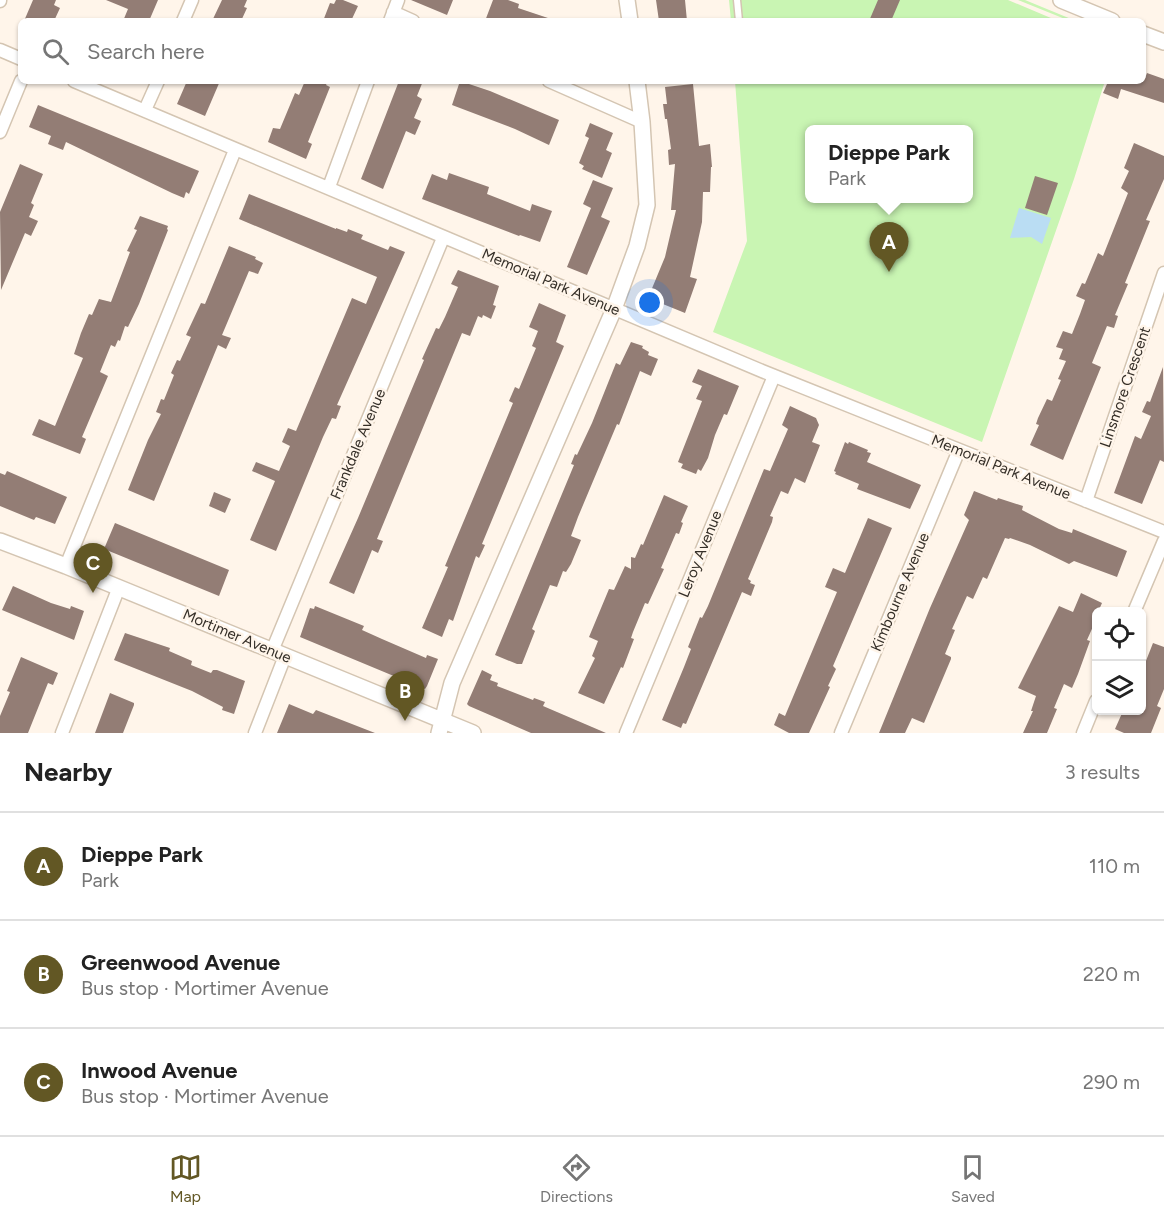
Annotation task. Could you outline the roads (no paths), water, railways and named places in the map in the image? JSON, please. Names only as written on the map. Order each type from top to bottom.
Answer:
[{"type":"street","points":[[184,18],[192,0]]},
{"type":"street","points":[[392,17],[398,0]]},
{"type":"street","points":[[627,0],[630,18]]},
{"type":"street","points":[[1061,0],[1105,18]]},
{"type":"street","points":[[1146,35],[1164,42]]},
{"type":"street","points":[[0,50],[18,58]]},
{"type":"street","points":[[0,132],[20,84]]},
{"type":"street","name":"Memorial Park Avenue","points":[[81,84],[774,376],[1164,532]]},
{"type":"street","points":[[145,110],[157,84]]},
{"type":"street","points":[[329,187],[367,84]]},
{"type":"street","points":[[556,84],[642,122]]},
{"type":"street","points":[[441,727],[452,683],[614,309],[637,246],[647,205],[637,84]]},
{"type":"street","points":[[66,566],[236,150]]},
{"type":"street","name":"Frankdale Avenue","points":[[255,733],[279,654],[444,238]]},
{"type":"street","name":"Linsmore Crescent","points":[[1086,501],[1164,273]]},
{"type":"street","name":"Leroy Avenue","points":[[626,733],[774,376]]},
{"type":"street","name":"Kimbourne Avenue","points":[[841,733],[959,450]]},
{"type":"street","name":"Mortimer Avenue","points":[[0,541],[119,587],[279,654],[441,727],[473,733]]},
{"type":"street","points":[[1136,607],[1164,541]]},
{"type":"street","points":[[62,733],[119,587]]},
{"type":"street","points":[[1083,733],[1092,711]]},
{"type":"lane","points":[[737,0],[739,18]]},
{"type":"water","points":[[1019,208],[1051,218],[1042,244],[1031,237],[1010,238]]},
{"type":"place","name":"Dieppe Park","points":[[889,272]]},
{"type":"place","name":"Inwood Avenue","points":[[93,593]]},
{"type":"place","name":"Greenwood Avenue","points":[[405,721]]}]
